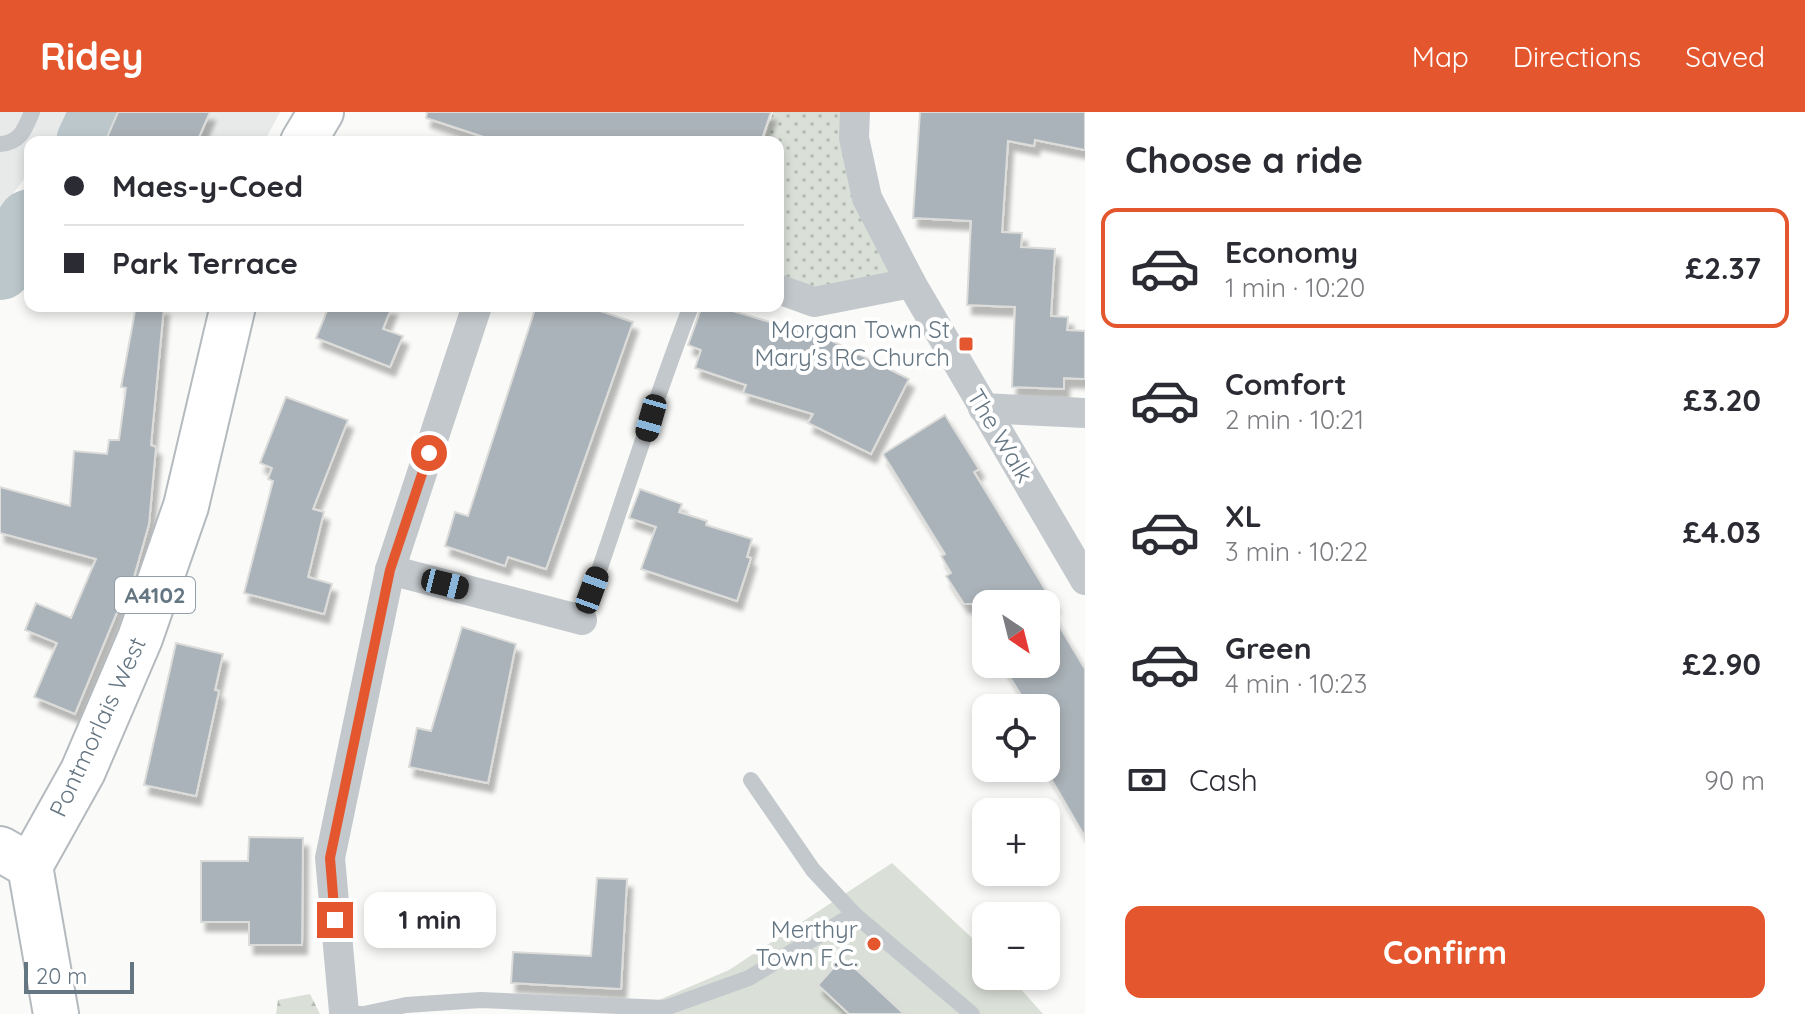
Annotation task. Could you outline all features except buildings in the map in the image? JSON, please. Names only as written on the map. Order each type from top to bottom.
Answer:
[{"type":"main road","points":[[307,136],[321,112]]},
{"type":"main road","name":"Pontmorlais West","points":[[15,857],[83,771],[140,638],[186,506],[232,312]]},
{"type":"main road","name":"A4102","points":[[15,857],[56,1014]]},
{"type":"street","name":"The Walk","points":[[855,112],[854,138],[867,198],[911,283],[1085,580]]},
{"type":"street","points":[[784,291],[814,302],[911,283]]},
{"type":"street","points":[[344,1013],[330,858],[390,570],[475,312]]},
{"type":"street","points":[[983,408],[1085,413]]},
{"type":"street","points":[[390,570],[582,620]]},
{"type":"lane","points":[[5,144],[20,137],[32,112]]},
{"type":"lane","points":[[582,620],[635,471],[658,391],[689,312]]},
{"type":"lane","points":[[751,780],[813,870],[854,914],[972,1014]]},
{"type":"lane","points":[[344,1013],[364,1014],[406,1005],[481,1000],[660,1011],[749,978],[854,914]]},
{"type":"shaded area","points":[[0,112],[73,112],[55,136],[24,136],[24,179],[0,211]]},
{"type":"shaded area","points":[[118,112],[280,112],[267,136],[108,136]]},
{"type":"green space","points":[[773,112],[843,112],[893,273],[815,292],[784,278],[784,136],[766,136]]},
{"type":"green space","name":"Merthyr Town F.C.","points":[[892,863],[972,938],[972,990],[1022,990],[1043,1014],[626,1014],[729,970]]},
{"type":"green space","points":[[310,994],[320,1014],[276,1014],[278,1000]]},
{"type":"waterway","points":[[92,136],[103,112]]},
{"type":"waterway","points":[[0,267],[24,231]]},
{"type":"place","name":"Morgan Town St Mary's RC Church","points":[[966,344]]},
{"type":"place","name":"Merthyr Town F.C.","points":[[874,944]]},
{"type":"route","points":[[335,920],[330,858],[390,570],[429,453]]}]
